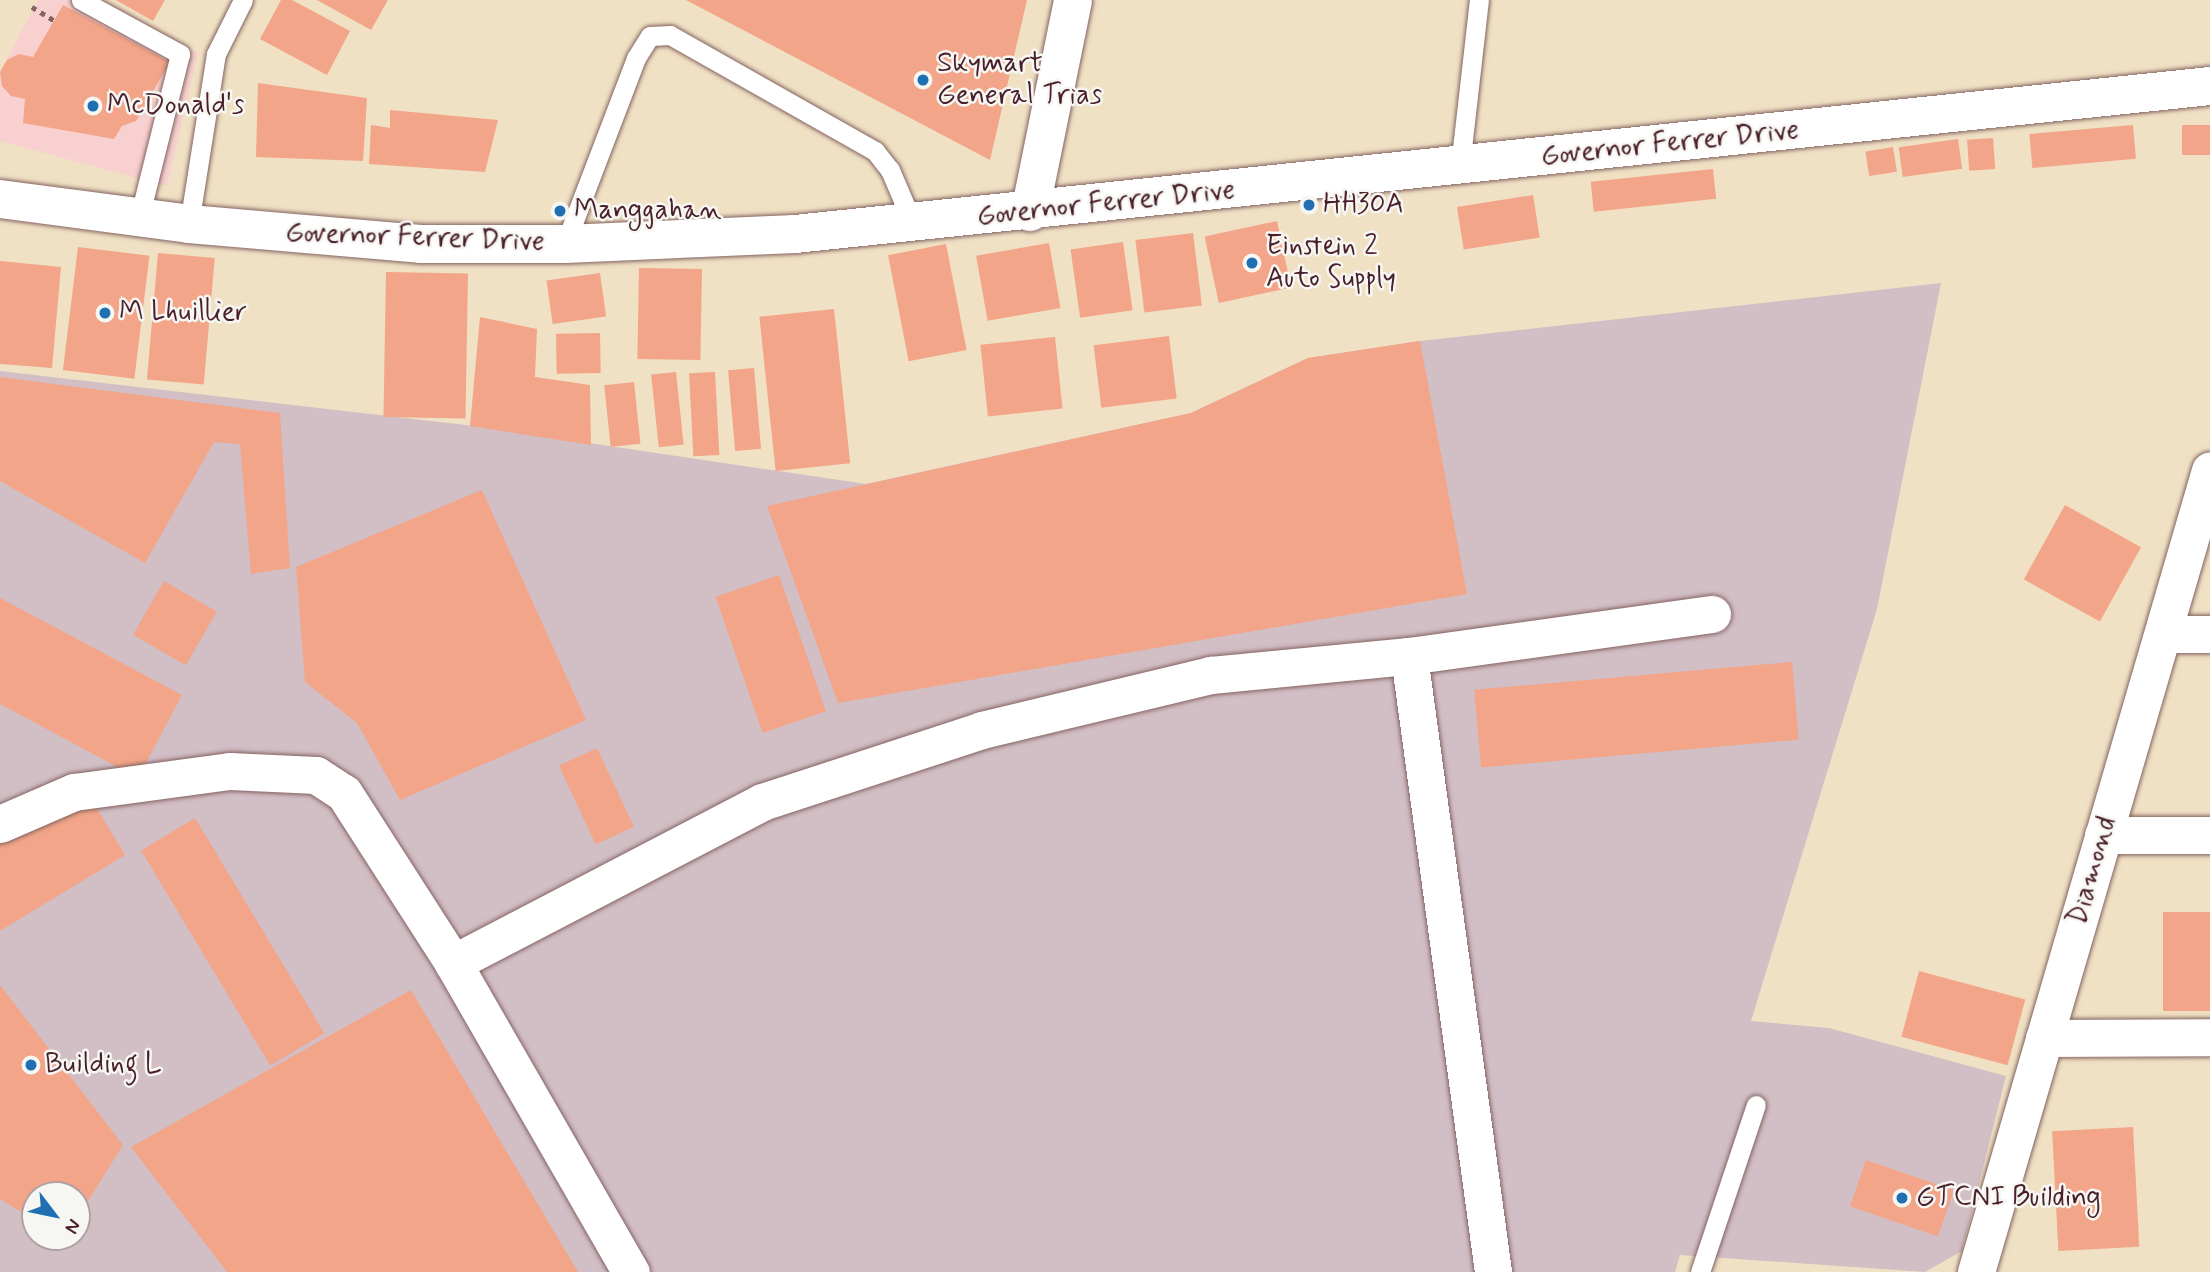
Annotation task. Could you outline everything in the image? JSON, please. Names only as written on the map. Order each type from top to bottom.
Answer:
[{"type":"main road","points":[[1030,212],[1073,0]]},
{"type":"main road","name":"Governor Ferrer Drive","points":[[0,199],[189,224],[420,244],[565,244],[913,224],[2210,86]]},
{"type":"street","name":"Diamond","points":[[1976,1272],[2210,470]]},
{"type":"street","points":[[453,963],[762,802],[982,730],[1211,675],[1409,656],[1712,614]]},
{"type":"street","points":[[2164,634],[2210,634]]},
{"type":"street","points":[[1409,656],[1493,1272]]},
{"type":"street","points":[[0,824],[94,788],[230,771],[316,775],[344,793],[453,963],[631,1272]]},
{"type":"street","points":[[2102,835],[2210,835]]},
{"type":"street","points":[[2044,1038],[2210,1037]]},
{"type":"lane","points":[[81,0],[180,54],[139,218]]},
{"type":"lane","points":[[189,224],[216,54],[243,0]]},
{"type":"lane","points":[[1460,166],[1479,0]]},
{"type":"lane","points":[[565,244],[636,58],[650,36],[670,35],[875,151],[890,170],[913,224]]},
{"type":"lane","points":[[1700,1272],[1756,1105]]},
{"type":"path","points":[[32,7],[54,20]]},
{"type":"shaded area","name":"McDonald's","points":[[38,0],[97,0],[198,53],[167,186],[0,141],[0,72]]},
{"type":"shaded area","points":[[1941,283],[1877,609],[1751,1021],[1829,1028],[2006,1076],[1962,1251],[1925,1272],[1680,1255],[1675,1272],[0,1272],[0,371],[474,426],[866,484],[1191,413],[1308,358],[1420,341]]},
{"type":"building","points":[[116,0],[165,0],[153,21]]},
{"type":"building","points":[[281,0],[292,0],[350,31],[327,75],[260,39]]},
{"type":"building","points":[[317,0],[388,0],[371,30]]},
{"type":"building","name":"Skymart General Trias","points":[[686,0],[1027,0],[990,160]]},
{"type":"building","points":[[63,5],[170,62],[136,121],[122,126],[114,139],[23,123],[25,99],[11,96],[2,86],[0,72],[7,60],[19,54],[33,57]]},
{"type":"building","points":[[258,83],[367,98],[363,161],[256,157]]},
{"type":"building","points":[[390,110],[498,120],[485,172],[369,164],[371,125],[390,128]]},
{"type":"building","points":[[2133,125],[2136,159],[2032,168],[2029,134]]},
{"type":"building","points":[[2182,125],[2210,125],[2210,155],[2182,155]]},
{"type":"building","points":[[1993,138],[1995,169],[1969,171],[1967,140]]},
{"type":"building","points":[[1958,139],[1962,169],[1903,177],[1899,147]]},
{"type":"building","points":[[1893,147],[1897,172],[1869,176],[1865,151]]},
{"type":"building","points":[[1713,169],[1716,199],[1594,212],[1591,182]]},
{"type":"building","points":[[1533,195],[1540,237],[1464,250],[1457,207]]},
{"type":"building","points":[[1277,221],[1291,288],[1219,303],[1205,236]]},
{"type":"building","points":[[1193,233],[1202,305],[1144,313],[1135,240]]},
{"type":"building","points":[[1123,242],[1133,310],[1080,318],[1071,249]]},
{"type":"building","points":[[1049,243],[1060,308],[988,321],[976,256]]},
{"type":"building","points":[[946,244],[967,350],[909,361],[888,255]]},
{"type":"building","name":"M Lhuillier","points":[[78,247],[149,256],[134,379],[63,370]]},
{"type":"building","points":[[158,253],[215,258],[204,384],[147,380]]},
{"type":"building","points":[[0,261],[61,267],[52,368],[0,364]]},
{"type":"building","points":[[639,268],[702,269],[700,360],[637,359]]},
{"type":"building","points":[[386,272],[468,273],[465,418],[383,417]]},
{"type":"building","points":[[600,273],[606,317],[553,324],[547,281]]},
{"type":"building","points":[[834,309],[850,463],[776,471],[759,317]]},
{"type":"building","points":[[480,317],[537,329],[535,377],[590,385],[591,445],[470,426]]},
{"type":"building","points":[[600,333],[601,373],[557,374],[556,334]]},
{"type":"building","points":[[1169,336],[1177,399],[1101,408],[1094,345]]},
{"type":"building","points":[[1055,337],[1063,409],[988,416],[980,345]]},
{"type":"building","points":[[1420,341],[1467,594],[838,703],[767,506],[1191,413],[1308,358]]},
{"type":"building","points":[[754,368],[761,449],[735,451],[728,370]]},
{"type":"building","points":[[676,372],[684,445],[659,447],[651,375]]},
{"type":"building","points":[[715,372],[719,455],[693,456],[689,373]]},
{"type":"building","points":[[0,377],[280,413],[290,568],[251,574],[240,444],[214,442],[145,563],[0,481]]},
{"type":"building","points":[[634,382],[640,444],[611,447],[604,385]]},
{"type":"building","points":[[482,490],[586,720],[400,800],[357,723],[305,682],[296,567]]},
{"type":"building","points":[[2065,505],[2141,547],[2100,622],[2024,579]]},
{"type":"building","points":[[779,575],[826,711],[763,733],[716,597]]},
{"type":"building","points":[[164,581],[217,612],[186,665],[133,635]]},
{"type":"building","points":[[0,598],[182,695],[138,778],[0,704]]},
{"type":"building","points":[[1792,662],[1799,740],[1481,768],[1474,690]]},
{"type":"building","points":[[597,748],[634,827],[596,845],[559,766]]},
{"type":"building","points":[[87,792],[125,855],[0,931],[0,844]]},
{"type":"building","points":[[195,818],[324,1033],[270,1066],[141,850]]},
{"type":"building","points":[[2163,912],[2210,912],[2210,1011],[2163,1011]]},
{"type":"building","points":[[1919,971],[2025,999],[2008,1065],[1901,1037]]},
{"type":"building","name":"Building L","points":[[0,985],[123,1145],[91,1196],[91,1181],[21,1181],[21,1212],[0,1199]]},
{"type":"building","points":[[411,990],[578,1272],[227,1272],[131,1147]]},
{"type":"building","points":[[2133,1127],[2139,1247],[2058,1251],[2052,1131]]},
{"type":"building","name":"GTCNI Building","points":[[1866,1160],[1954,1190],[1938,1237],[1850,1206]]},
{"type":"place","name":"Skymart General Trias","points":[[923,80]]},
{"type":"place","name":"McDonald's","points":[[93,106]]},
{"type":"place","name":"HH30A","points":[[1309,205]]},
{"type":"place","name":"Manggahan","points":[[560,211]]},
{"type":"place","name":"Einstein 2 Auto Supply","points":[[1252,263]]},
{"type":"place","name":"M Lhuillier","points":[[105,313]]},
{"type":"place","name":"Building L","points":[[31,1065]]},
{"type":"place","name":"GTCNI Building","points":[[1902,1198]]}]
